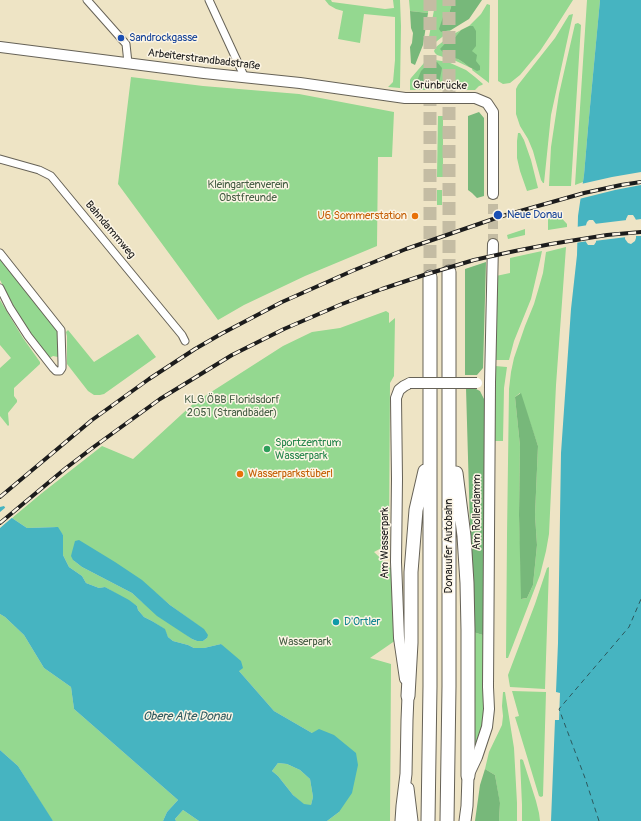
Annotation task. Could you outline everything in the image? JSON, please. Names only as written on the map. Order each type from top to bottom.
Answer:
[{"type":"highway","name":"Donauufer Autobahn","points":[[447,821],[449,693],[449,272]]},
{"type":"highway","name":"Donauufer Autobahn","points":[[428,821],[430,693],[430,277]]},
{"type":"highway","points":[[449,423],[464,536],[467,575],[468,776]]},
{"type":"highway","points":[[408,696],[411,643],[411,572],[416,510],[430,445]]},
{"type":"main road","points":[[401,821],[406,774],[408,696]]},
{"type":"main road","points":[[406,774],[412,821]]},
{"type":"main road","points":[[465,821],[468,776]]},
{"type":"street","points":[[87,0],[126,44],[128,63]]},
{"type":"street","points":[[209,0],[245,78]]},
{"type":"street","name":"Arbeiterstrandbadstraße","points":[[0,47],[245,78],[300,83],[405,98]]},
{"type":"street","name":"Grünbrücke","points":[[405,98],[475,98],[487,103],[493,112],[493,194]]},
{"type":"street","name":"Bahndammweg","points":[[0,159],[39,170],[51,176],[182,335],[185,341]]},
{"type":"street","name":"Am Rollerdamm","points":[[468,776],[485,735],[489,709],[490,383],[493,244]]},
{"type":"street","points":[[0,253],[61,330],[62,368],[60,371],[56,371],[53,368],[28,336],[10,308],[0,288]]},
{"type":"street","name":"Am Wasserpark","points":[[408,696],[399,638],[396,562],[396,398],[399,390],[410,383],[490,383]]},
{"type":"green space","points":[[325,0],[385,9],[394,8],[393,0],[400,0],[400,88],[388,87],[393,82],[395,60],[395,17],[364,14],[360,43],[338,39],[343,11],[329,5]]},
{"type":"green space","points":[[409,0],[429,0],[428,13],[410,11]]},
{"type":"green space","points":[[434,0],[453,0],[448,17],[441,32],[451,30],[430,46],[428,42],[434,10]]},
{"type":"green space","points":[[453,0],[482,0],[469,19],[451,30],[441,32],[439,29],[443,17],[448,17]]},
{"type":"green space","points":[[498,0],[573,0],[540,51],[520,75],[510,83],[503,84],[498,81]]},
{"type":"green space","points":[[587,0],[600,0],[584,175],[583,182],[575,185]]},
{"type":"green space","points":[[487,4],[490,5],[489,83],[472,70],[475,61],[472,51],[469,26],[481,14]]},
{"type":"green space","points":[[410,11],[428,13],[423,45],[415,65],[411,63],[410,47],[413,33],[411,28]]},
{"type":"green space","points":[[573,14],[551,115],[543,183],[533,151],[520,126],[516,114],[516,89],[555,38],[569,15]]},
{"type":"green space","points":[[578,23],[581,25],[571,186],[549,186],[551,147],[559,94],[575,24]]},
{"type":"green space","points":[[469,26],[473,26],[476,31],[476,46],[472,51],[477,55],[476,61],[480,66],[480,70],[477,71],[458,59],[452,58],[450,55],[447,56],[440,49],[451,37],[455,37],[461,30]]},
{"type":"green space","points":[[461,30],[455,37],[450,55],[452,58],[458,59],[469,67],[437,55],[434,51],[436,47],[450,36]]},
{"type":"green space","points":[[435,60],[448,62],[466,70],[483,84],[475,90],[410,90],[411,78],[424,63]]},
{"type":"green space","points":[[437,62],[442,68],[438,89],[420,87],[417,81],[421,71],[429,63]]},
{"type":"green space","name":"Kleingartenverein Obstfreunde","points":[[131,77],[203,86],[299,94],[394,112],[392,157],[378,157],[377,246],[305,276],[244,305],[218,320],[118,184]]},
{"type":"green space","points":[[479,112],[484,118],[484,196],[477,198],[468,190],[468,116]]},
{"type":"green space","points":[[438,116],[443,116],[443,177],[437,177]]},
{"type":"green space","points":[[518,133],[520,133],[524,140],[538,188],[527,191],[517,158]]},
{"type":"green space","points":[[437,190],[442,190],[442,205],[437,205]]},
{"type":"green space","points":[[556,212],[567,224],[567,227],[548,230],[548,213]]},
{"type":"green space","points":[[525,229],[525,235],[508,239],[507,235]]},
{"type":"green space","points":[[566,247],[556,385],[549,534],[540,575],[508,658],[506,658],[509,389],[514,358],[534,304],[543,273],[546,252]],"holes":[[[520,393],[538,446],[535,515],[537,545],[533,585],[527,598],[522,599],[519,515],[520,446],[515,397]]]},
{"type":"green space","points":[[542,251],[531,299],[514,341],[509,360],[496,360],[496,276],[510,273],[510,258]]},
{"type":"green space","points":[[0,257],[57,330],[59,339],[58,357],[53,356],[48,359],[30,336],[0,280]]},
{"type":"green space","points":[[486,262],[483,368],[477,375],[465,375],[465,269]]},
{"type":"green space","points":[[0,300],[23,338],[40,362],[40,364],[14,388],[14,396],[17,402],[8,413],[8,426],[0,416],[0,368],[11,358],[0,345]]},
{"type":"green space","points":[[386,311],[389,313],[389,323],[395,318],[394,376],[390,383],[389,544],[374,552],[396,573],[399,638],[370,658],[391,664],[390,821],[327,821],[339,812],[312,733],[274,711],[239,671],[221,644],[204,648],[194,648],[173,641],[168,637],[164,629],[144,617],[138,610],[137,606],[105,587],[99,588],[86,583],[82,576],[69,567],[63,555],[63,535],[55,527],[27,528],[12,518],[102,446],[133,459],[194,403],[283,346],[312,332],[340,328]],"holes":[[[73,560],[156,593],[203,629],[207,638],[203,641],[192,639],[132,593],[82,567]]]},
{"type":"green space","points":[[68,330],[94,362],[138,334],[156,357],[104,394],[94,395],[88,391],[67,364],[66,332]]},
{"type":"green space","points":[[495,366],[507,367],[504,388],[503,441],[495,441]]},
{"type":"green space","points":[[466,388],[474,388],[480,391],[485,401],[483,635],[473,632]]},
{"type":"green space","points":[[521,393],[538,446],[535,515],[537,545],[533,585],[527,598],[521,599],[519,515],[520,446],[515,397]]},
{"type":"green space","points":[[549,567],[545,689],[510,687],[508,675],[547,568]]},
{"type":"green space","points":[[0,614],[24,635],[44,668],[71,687],[74,709],[178,800],[167,812],[163,821],[53,821],[51,819],[18,766],[0,750]]},
{"type":"green space","points":[[473,632],[483,635],[483,720],[479,742],[476,747],[473,742]]},
{"type":"green space","points":[[512,691],[546,692],[543,796],[541,797],[539,796],[515,717],[519,716]]},
{"type":"green space","points":[[503,692],[505,692],[514,748],[517,821],[499,821],[500,804],[495,775],[485,769],[489,752],[502,725]]},
{"type":"green space","points":[[521,759],[523,760],[536,801],[540,821],[522,821]]},
{"type":"green space","points":[[278,763],[287,764],[300,770],[310,779],[313,797],[311,805],[304,805],[272,771]]},
{"type":"green space","points":[[485,769],[495,775],[500,803],[499,821],[475,821],[480,785]]},
{"type":"green space","points":[[183,810],[199,821],[176,821],[175,819]]},
{"type":"water","name":"Neue Donau","points":[[600,0],[641,0],[641,821],[551,821],[555,720],[559,720],[560,693],[556,692],[561,453],[571,309],[577,255],[578,216],[584,175]],"holes":[[[628,215],[633,215],[636,220],[636,238],[631,244],[625,239],[626,219]],[[589,220],[593,220],[596,224],[596,242],[594,245],[588,245],[586,242],[586,225]]]},
{"type":"water","name":"Obere Alte Donau","points":[[4,506],[12,518],[27,528],[58,527],[63,535],[63,555],[69,567],[82,576],[86,583],[99,588],[105,587],[129,600],[137,606],[138,610],[144,617],[165,629],[168,637],[173,641],[194,648],[204,648],[221,644],[241,661],[243,668],[239,671],[274,711],[312,733],[319,729],[334,735],[356,753],[358,765],[352,793],[339,812],[327,821],[199,821],[183,810],[175,819],[176,821],[163,821],[167,812],[178,800],[74,709],[71,687],[44,668],[24,635],[0,614],[0,507]],"holes":[[[278,763],[287,764],[300,770],[310,779],[313,797],[311,805],[304,804],[293,795],[278,776],[272,771]]]},
{"type":"water","points":[[79,540],[142,580],[170,605],[204,629],[208,635],[207,638],[203,641],[192,639],[157,616],[132,593],[82,567],[73,560],[71,556],[75,541]]},
{"type":"water","points":[[0,750],[18,766],[53,821],[0,821]]},
{"type":"pier","points":[[641,172],[641,185],[579,199],[581,184]]},
{"type":"pier","points":[[641,219],[641,236],[634,236],[634,220]]},
{"type":"pier","points":[[627,220],[627,237],[594,241],[594,224]]},
{"type":"pier","points":[[588,225],[588,241],[575,243],[576,227]]},
{"type":"pier","points":[[6,507],[14,516],[0,528],[0,512]]},
{"type":"ferry route","points":[[599,821],[585,778],[559,709],[629,627],[641,599]]},
{"type":"tunnel","points":[[430,0],[430,277]]},
{"type":"tunnel","points":[[449,0],[449,272]]},
{"type":"tunnel","points":[[493,194],[493,244]]},
{"type":"railway","points":[[0,497],[92,420],[149,379],[195,349],[282,302],[406,249],[499,217],[584,193],[641,182]]},
{"type":"railway","points":[[0,523],[66,468],[160,399],[232,355],[284,329],[342,304],[382,289],[474,260],[551,244],[607,235],[641,232]]},
{"type":"place","name":"Sandrockgasse","points":[[121,38]]},
{"type":"place","name":"Neue Donau","points":[[498,215]]},
{"type":"place","name":"U6 Sommerstation","points":[[415,216]]},
{"type":"place","name":"Sportzentrum Wasserpark","points":[[267,449]]},
{"type":"place","name":"Wasserparkstüberl","points":[[240,474]]},
{"type":"place","name":"D'Ortler","points":[[336,622]]},
{"type":"park label","name":"KLG ÖBB Floridsdorf 2051 (Strandbäder)","points":[[232,406]]},
{"type":"park label","name":"Wasserpark","points":[[305,642]]}]
